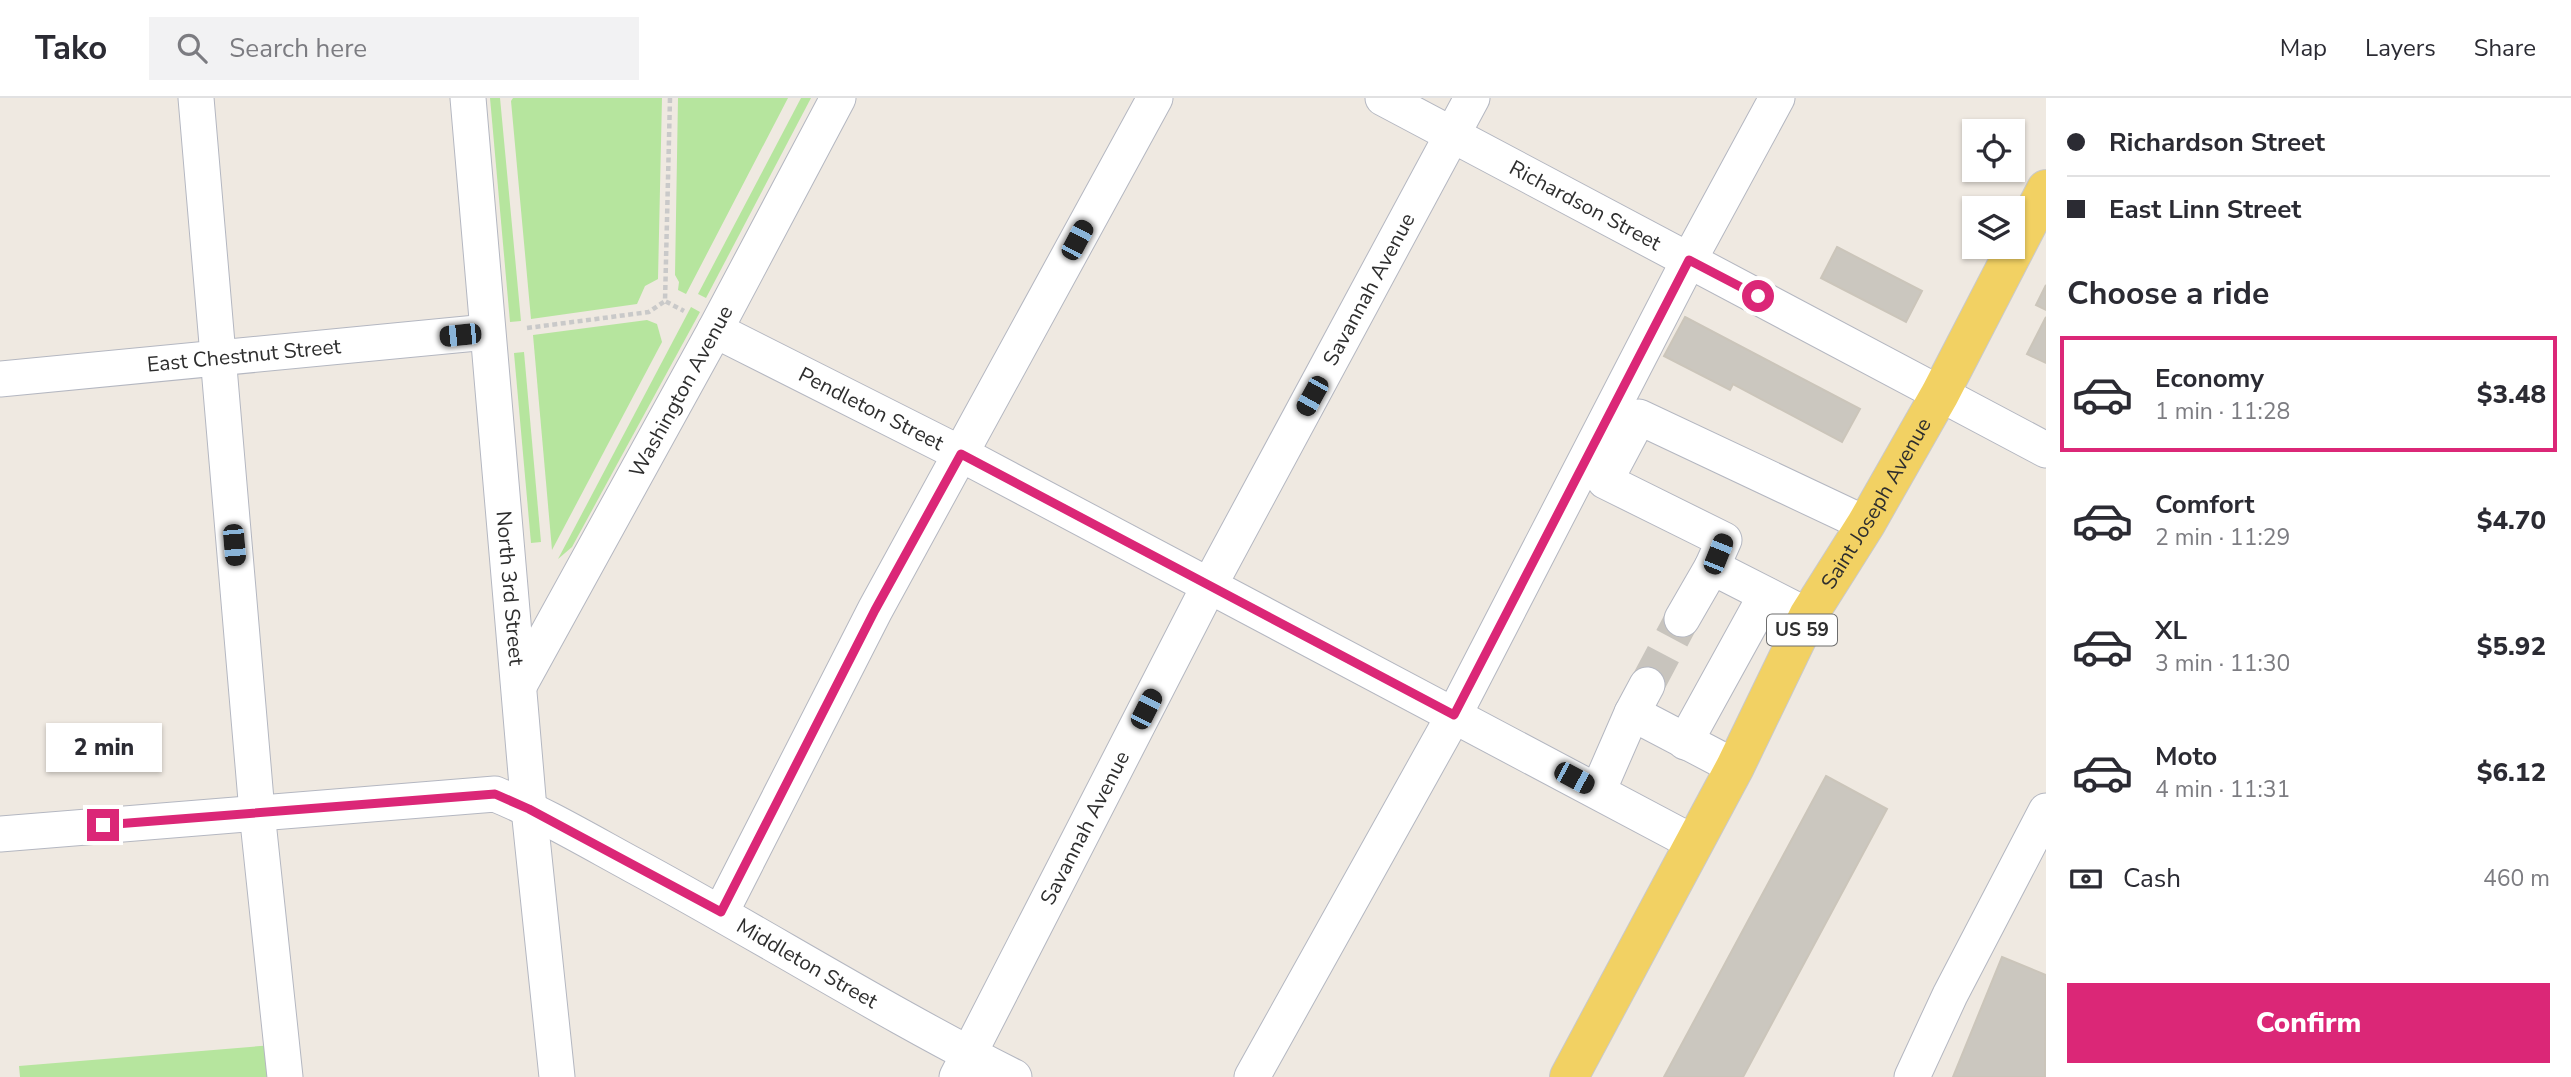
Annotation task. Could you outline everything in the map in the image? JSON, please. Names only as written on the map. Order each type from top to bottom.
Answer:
[{"type":"main road","name":"Saint Joseph Avenue","points":[[1569,1077],[1735,767],[1808,616],[1866,524],[1940,394],[2046,189]]},
{"type":"street","points":[[196,98],[257,812],[285,1077]]},
{"type":"street","name":"North 3rd Street","points":[[468,98],[529,809],[556,1077]]},
{"type":"street","name":"Washington Avenue","points":[[520,684],[715,330],[838,98]]},
{"type":"street","points":[[721,912],[875,610],[1155,98]]},
{"type":"street","name":"Richardson Street","points":[[1383,98],[2046,450]]},
{"type":"street","name":"Savannah Avenue","points":[[964,1066],[1209,586],[1472,98]]},
{"type":"street","points":[[1252,1077],[1454,715],[1689,260],[1777,98]]},
{"type":"street","name":"Pendleton Street","points":[[715,330],[961,454],[1694,843]]},
{"type":"street","name":"East Chestnut Street","points":[[0,379],[487,332]]},
{"type":"street","points":[[1682,619],[1724,540],[1605,481],[1639,417],[1866,524]]},
{"type":"street","points":[[1712,567],[1808,616]]},
{"type":"street","points":[[1685,742],[1766,595]]},
{"type":"street","points":[[1598,791],[1639,699],[1685,742],[1735,767]]},
{"type":"street","name":"Middleton Street","points":[[0,834],[495,794],[529,809],[721,912],[964,1066],[1014,1077]]},
{"type":"street","points":[[1912,1077],[1950,995],[2046,811]]},
{"type":"path","points":[[665,301],[670,98]]},
{"type":"path","points":[[665,301],[684,311]]},
{"type":"path","points":[[527,328],[649,312],[665,301]]},
{"type":"green space","points":[[490,98],[500,98],[521,321],[510,322]]},
{"type":"green space","points":[[513,98],[662,98],[658,279],[645,286],[637,304],[531,319],[511,101]]},
{"type":"green space","points":[[678,98],[788,98],[686,294],[678,290],[679,282],[675,275]]},
{"type":"green space","points":[[801,98],[811,98],[706,298],[698,294]]},
{"type":"green space","points":[[691,307],[700,312],[572,547],[558,559]]},
{"type":"green space","points":[[647,320],[657,324],[662,342],[552,550],[533,335]]},
{"type":"green space","points":[[524,352],[541,542],[531,543],[514,353]]},
{"type":"green space","points":[[273,1045],[276,1077],[20,1077],[19,1066]]},
{"type":"building","points":[[1837,247],[1922,291],[1906,322],[1821,278]]},
{"type":"building","points":[[2046,285],[2046,310],[2036,305]]},
{"type":"building","points":[[1685,317],[1860,409],[1842,442],[1733,384],[1730,390],[1664,356]]},
{"type":"building","points":[[2046,317],[2046,363],[2027,354]]},
{"type":"building","points":[[1826,776],[1887,809],[1743,1077],[1664,1077]]},
{"type":"building","points":[[2002,957],[2046,975],[2045,1077],[1953,1077]]},
{"type":"tunnel","points":[[1647,685],[1682,619]]},
{"type":"route","points":[[103,825],[495,794],[529,809],[721,912],[875,610],[961,454],[1454,715],[1689,260],[1758,296]]}]
